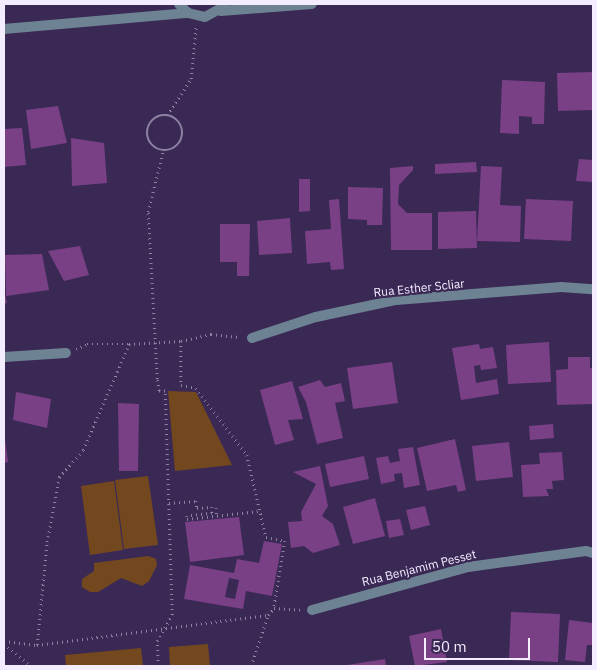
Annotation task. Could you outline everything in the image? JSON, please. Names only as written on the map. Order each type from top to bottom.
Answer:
[{"type":"street","points":[[180,4],[192,15]]},
{"type":"street","points":[[4,28],[192,15],[214,16],[224,7],[312,4]]},
{"type":"street","name":"Rua Esther Scliar","points":[[252,338],[316,317],[396,300],[561,287],[593,289]]},
{"type":"street","points":[[4,357],[66,352]]},
{"type":"street","name":"Rua Benjamim Pesset","points":[[312,610],[468,567],[586,551],[593,553]]},
{"type":"path","points":[[167,114],[178,119],[183,135],[174,149],[163,151],[152,145],[147,134],[155,118],[167,114],[191,79],[192,15]]},
{"type":"path","points":[[158,666],[157,642],[167,629],[172,615],[164,391],[159,390],[157,379],[148,212],[163,151]]},
{"type":"path","points":[[66,352],[87,344],[181,341],[211,334],[252,338]]},
{"type":"path","points":[[181,341],[181,385],[196,388],[247,455],[266,537],[285,541],[274,608],[268,615],[251,666]]},
{"type":"path","points":[[37,645],[47,542],[59,477],[83,450],[129,344]]},
{"type":"path","points":[[168,503],[196,501],[197,508],[212,506],[212,513],[187,516],[187,519],[260,511]]},
{"type":"path","points":[[216,508],[217,516]]},
{"type":"path","points":[[274,608],[312,610]]},
{"type":"path","points":[[4,642],[37,645],[268,615]]},
{"type":"path","points":[[4,642],[31,666]]},
{"type":"shaded area","points":[[168,391],[196,392],[232,465],[175,471]]},
{"type":"shaded area","points":[[148,476],[158,545],[124,549],[115,480]]},
{"type":"shaded area","points":[[114,481],[123,550],[90,555],[81,486]]},
{"type":"shaded area","points":[[148,556],[156,559],[157,565],[149,581],[142,586],[121,578],[98,592],[90,592],[82,587],[82,579],[94,571],[94,563]]},
{"type":"shaded area","points":[[208,644],[210,666],[170,666],[169,647]]},
{"type":"shaded area","points":[[141,648],[143,666],[66,666],[65,655]]},
{"type":"building","points":[[593,72],[593,110],[558,111],[557,73]]},
{"type":"building","points":[[502,80],[545,82],[544,124],[532,124],[532,117],[519,116],[519,134],[500,133]]},
{"type":"building","points":[[58,106],[67,143],[31,149],[26,110]]},
{"type":"building","points":[[22,128],[26,165],[4,167],[4,129]]},
{"type":"building","points":[[71,138],[104,143],[107,183],[72,186]]},
{"type":"building","points":[[579,159],[593,160],[593,182],[576,181]]},
{"type":"building","points":[[476,162],[477,172],[435,174],[435,164]]},
{"type":"building","points":[[413,166],[413,170],[399,185],[398,204],[407,213],[432,213],[432,250],[391,250],[390,168]]},
{"type":"building","points":[[481,166],[502,167],[500,205],[521,206],[520,242],[477,241]]},
{"type":"building","points":[[299,179],[310,179],[310,211],[299,212]]},
{"type":"building","points":[[348,187],[383,188],[382,225],[367,225],[367,220],[348,219]]},
{"type":"building","points":[[339,199],[344,269],[331,270],[330,262],[307,264],[305,231],[331,229],[329,200]]},
{"type":"building","points":[[526,199],[573,201],[571,241],[524,239]]},
{"type":"building","points":[[476,211],[477,248],[438,249],[438,212]]},
{"type":"building","points":[[290,218],[292,253],[259,255],[257,221]]},
{"type":"building","points":[[220,224],[250,224],[249,276],[237,276],[237,262],[220,262]]},
{"type":"building","points":[[80,246],[89,275],[64,281],[48,251]]},
{"type":"building","points":[[42,254],[49,290],[6,296],[5,255]]},
{"type":"building","points":[[4,290],[7,303],[4,304]]},
{"type":"building","points":[[549,342],[551,382],[508,384],[506,345]]},
{"type":"building","points":[[479,344],[480,349],[493,347],[497,368],[481,370],[480,365],[474,366],[476,383],[497,379],[499,394],[461,400],[452,348]]},
{"type":"building","points":[[568,357],[590,357],[590,368],[593,368],[593,404],[557,405],[556,370],[568,369]]},
{"type":"building","points":[[392,362],[398,403],[353,409],[347,368]]},
{"type":"building","points":[[320,380],[325,387],[341,383],[345,401],[335,403],[343,438],[317,444],[306,402],[298,387]]},
{"type":"building","points":[[292,381],[303,419],[288,420],[294,440],[275,445],[260,390]]},
{"type":"building","points":[[16,392],[51,399],[47,428],[13,420]]},
{"type":"building","points":[[118,403],[139,404],[138,471],[119,471]]},
{"type":"building","points":[[553,424],[554,438],[530,440],[529,426]]},
{"type":"building","points":[[4,432],[8,462],[4,463]]},
{"type":"building","points":[[455,439],[466,490],[458,492],[456,485],[427,491],[417,448]]},
{"type":"building","points":[[509,442],[513,477],[476,481],[472,446]]},
{"type":"building","points":[[413,447],[420,485],[404,488],[402,473],[394,474],[395,481],[381,484],[376,458],[388,456],[390,463],[400,461],[398,449]]},
{"type":"building","points":[[562,452],[564,480],[552,481],[553,489],[546,489],[549,496],[523,497],[521,465],[540,464],[539,453]]},
{"type":"building","points":[[364,456],[369,479],[330,487],[325,464]]},
{"type":"building","points":[[320,466],[328,506],[322,516],[333,524],[340,545],[313,553],[304,546],[291,548],[288,522],[302,521],[301,512],[316,484],[293,472]]},
{"type":"building","points":[[375,498],[385,536],[353,544],[343,507]]},
{"type":"building","points":[[425,506],[430,525],[411,530],[406,510]]},
{"type":"building","points":[[239,517],[244,555],[190,562],[185,522]]},
{"type":"building","points":[[400,519],[404,535],[389,538],[386,521]]},
{"type":"building","points":[[264,541],[282,544],[272,596],[246,591],[243,609],[184,599],[190,565],[234,573],[237,559],[259,563]],"holes":[[[229,578],[239,580],[235,599],[225,597]]]},
{"type":"building","points":[[511,612],[560,614],[558,662],[509,660]]},
{"type":"building","points":[[569,620],[593,623],[593,645],[587,645],[585,662],[565,660]]},
{"type":"building","points":[[441,629],[447,662],[415,666],[409,636]]},
{"type":"building","points":[[385,659],[386,666],[347,666],[347,665]]}]
